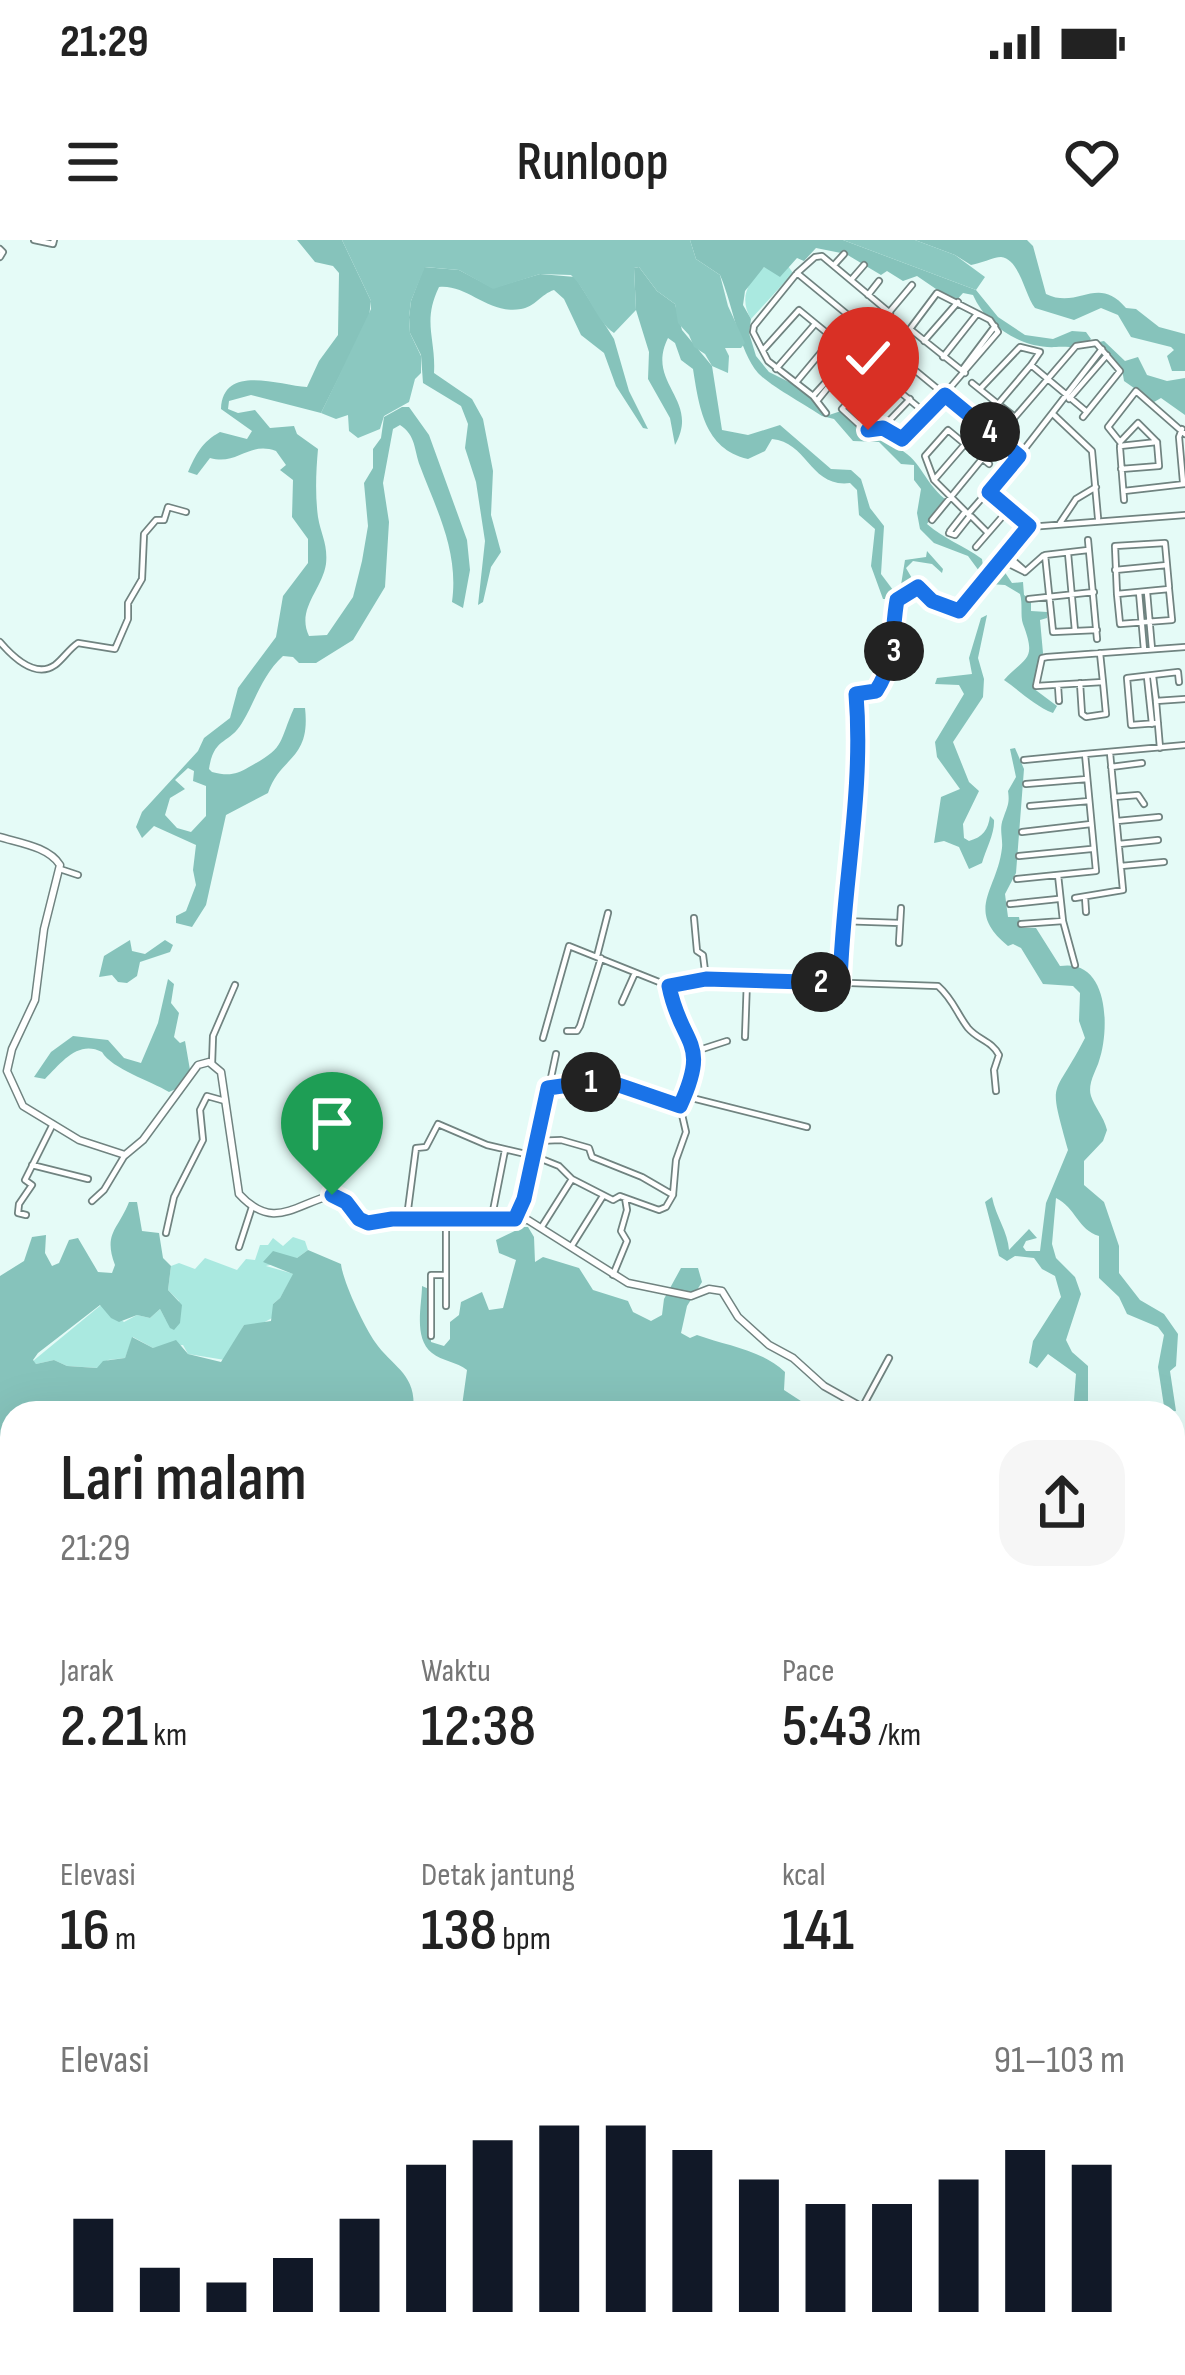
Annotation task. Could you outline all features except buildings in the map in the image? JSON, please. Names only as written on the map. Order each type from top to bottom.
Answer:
[{"type":"street","points":[[34,240],[53,245]]},
{"type":"street","points":[[0,249],[0,257]]},
{"type":"street","points":[[834,265],[844,254]]},
{"type":"street","points":[[826,412],[776,369],[762,352],[754,326],[817,256],[890,313]]},
{"type":"street","points":[[851,280],[864,265]]},
{"type":"street","points":[[797,273],[1019,456]]},
{"type":"street","points":[[868,295],[879,281]]},
{"type":"street","points":[[815,398],[912,285]]},
{"type":"street","points":[[928,413],[873,373],[842,408],[865,430],[883,428],[908,442],[928,413],[945,395],[962,373],[996,326],[936,294],[910,327],[962,373]]},
{"type":"street","points":[[762,352],[805,302]]},
{"type":"street","points":[[924,341],[958,302]]},
{"type":"street","points":[[799,310],[855,352]]},
{"type":"street","points":[[943,356],[979,313]]},
{"type":"street","points":[[776,369],[815,325]]},
{"type":"street","points":[[796,382],[833,338]]},
{"type":"street","points":[[1007,426],[1048,380],[1078,344],[1096,343],[1120,371],[1085,415],[1048,380],[1031,365]]},
{"type":"street","points":[[980,389],[1017,347],[1040,352],[998,404]]},
{"type":"street","points":[[968,514],[1105,352]]},
{"type":"street","points":[[859,424],[891,383]]},
{"type":"street","points":[[972,383],[1015,417]]},
{"type":"street","points":[[1124,491],[1184,485],[1183,434],[1136,391],[1107,424],[1120,444],[1124,500]]},
{"type":"street","points":[[883,428],[910,399]]},
{"type":"street","points":[[1054,416],[1093,451],[1099,520]]},
{"type":"street","points":[[1120,444],[1141,420],[1156,442],[1160,476]]},
{"type":"street","points":[[932,520],[948,499],[986,461],[948,430],[926,456],[934,480],[948,499],[988,533]]},
{"type":"street","points":[[1120,444],[1156,442]]},
{"type":"street","points":[[934,480],[965,444]]},
{"type":"street","points":[[1121,470],[1159,466]]},
{"type":"street","points":[[1060,524],[1076,499],[1096,487]]},
{"type":"street","points":[[989,492],[1029,526],[1185,514]]},
{"type":"street","points":[[0,642],[25,664],[41,670],[52,667],[78,643],[115,649],[128,620],[127,605],[142,579],[144,534],[157,520],[164,520],[169,507],[186,512]]},
{"type":"street","points":[[976,547],[1002,517]]},
{"type":"street","points":[[840,983],[842,921],[859,791],[856,696],[879,689],[887,672],[895,645],[897,600],[918,587],[932,601],[958,611],[1029,526]]},
{"type":"street","points":[[1088,539],[1097,640]]},
{"type":"street","points":[[1172,620],[1165,543],[1115,546],[1121,626],[1181,620]]},
{"type":"street","points":[[1026,572],[1045,554],[1088,550]]},
{"type":"street","points":[[1068,553],[1075,631]]},
{"type":"street","points":[[1045,554],[1053,631],[1096,630]]},
{"type":"street","points":[[1004,557],[1026,572],[1046,573]]},
{"type":"street","points":[[1115,570],[1167,565]]},
{"type":"street","points":[[1118,594],[1169,589]]},
{"type":"street","points":[[1029,599],[1094,592]]},
{"type":"street","points":[[1143,592],[1148,650]]},
{"type":"street","points":[[1103,682],[1036,686],[1041,659],[1185,647]]},
{"type":"street","points":[[1080,683],[1082,714],[1106,713],[1100,653]]},
{"type":"street","points":[[1177,663],[1179,682]]},
{"type":"street","points":[[1117,679],[1178,672]]},
{"type":"street","points":[[1150,676],[1160,748]]},
{"type":"street","points":[[1126,678],[1130,725],[1155,724]]},
{"type":"street","points":[[1058,686],[1059,700]]},
{"type":"street","points":[[1153,702],[1185,699]]},
{"type":"street","points":[[1024,760],[1185,746]]},
{"type":"street","points":[[1075,898],[1122,892],[1109,752]]},
{"type":"street","points":[[1017,879],[1096,871],[1085,754]]},
{"type":"street","points":[[1111,767],[1142,764]]},
{"type":"street","points":[[1026,784],[1087,779]]},
{"type":"street","points":[[1114,796],[1138,794],[1144,804]]},
{"type":"street","points":[[1030,806],[1089,802]]},
{"type":"street","points":[[1117,821],[1160,817]]},
{"type":"street","points":[[1022,832],[1091,824]]},
{"type":"street","points":[[0,837],[56,857],[60,868],[44,929],[35,1000],[8,1066],[20,1103],[79,1140],[125,1155]]},
{"type":"street","points":[[1119,844],[1158,840]]},
{"type":"street","points":[[1019,856],[1094,849]]},
{"type":"street","points":[[1121,866],[1164,862]]},
{"type":"street","points":[[60,868],[78,875]]},
{"type":"street","points":[[1058,875],[1063,921],[1075,965]]},
{"type":"street","points":[[1085,897],[1086,912]]},
{"type":"street","points":[[1010,904],[1061,898]]},
{"type":"street","points":[[899,944],[901,908]]},
{"type":"street","points":[[567,1031],[580,1026],[608,913]]},
{"type":"street","points":[[694,918],[696,948],[703,956],[706,979]]},
{"type":"street","points":[[842,921],[901,923]]},
{"type":"street","points":[[1021,925],[1063,921]]},
{"type":"street","points":[[543,1039],[567,947],[669,986],[706,979],[938,986],[952,999],[970,1030],[997,1050],[996,1091]]},
{"type":"street","points":[[622,1002],[635,973]]},
{"type":"street","points":[[745,1037],[747,980]]},
{"type":"street","points":[[212,1064],[214,1036],[235,985]]},
{"type":"street","points":[[406,1219],[415,1152],[417,1147],[426,1147],[435,1126],[563,1168],[572,1179],[613,1201],[625,1197],[659,1210],[666,1207],[673,1195],[676,1160],[686,1132],[680,1106],[696,1051],[672,1007],[669,986]]},
{"type":"street","points":[[696,1051],[727,1041]]},
{"type":"street","points":[[515,1219],[556,1054]]},
{"type":"street","points":[[92,1201],[205,1061],[220,1072],[239,1194],[252,1207],[283,1215],[332,1195],[346,1202],[364,1222],[515,1219],[541,1228],[628,1283],[691,1296],[717,1289],[769,1346],[851,1401]]},
{"type":"street","points":[[548,1088],[604,1080],[680,1106]]},
{"type":"street","points":[[166,1233],[174,1197],[203,1140],[202,1105],[207,1096],[225,1101]]},
{"type":"street","points":[[684,1096],[807,1126]]},
{"type":"street","points":[[24,1202],[32,1185],[26,1181],[53,1124]]},
{"type":"street","points":[[536,1141],[561,1139],[587,1147],[592,1157],[673,1195]]},
{"type":"street","points":[[490,1221],[506,1150]]},
{"type":"street","points":[[32,1165],[88,1179]]},
{"type":"street","points":[[541,1228],[572,1179]]},
{"type":"street","points":[[571,1248],[603,1196]]},
{"type":"street","points":[[613,1275],[627,1241],[621,1231],[625,1197]]},
{"type":"street","points":[[239,1246],[252,1207]]},
{"type":"street","points":[[446,1220],[446,1306]]},
{"type":"street","points":[[431,1336],[431,1275],[446,1275]]},
{"type":"street","points":[[866,1401],[889,1358]]},
{"type":"shaded area","points":[[297,240],[342,240],[371,301],[369,317],[321,413],[251,395],[229,401],[228,409],[238,413],[255,410],[270,428],[294,426],[297,434],[318,449],[317,509],[326,557],[306,617],[309,636],[327,635],[353,597],[368,526],[364,483],[373,468],[373,449],[381,438],[384,417],[402,407],[409,407],[429,435],[467,540],[470,570],[463,608],[452,602],[445,532],[412,438],[400,425],[393,429],[383,483],[389,522],[385,587],[353,640],[316,663],[283,656],[264,679],[237,730],[214,751],[212,772],[244,770],[275,749],[294,708],[305,708],[299,748],[268,793],[226,815],[206,905],[192,927],[176,923],[176,916],[186,911],[196,885],[196,845],[154,826],[142,838],[136,827],[142,812],[198,751],[204,738],[230,718],[238,688],[276,637],[283,596],[308,563],[308,539],[292,517],[293,480],[280,470],[286,465],[276,451],[258,449],[228,459],[210,458],[197,475],[188,472],[200,449],[220,432],[247,439],[252,431],[221,409],[231,386],[255,380],[307,387],[338,335],[339,273],[333,266],[315,262]],"holes":[[[188,768],[194,771],[193,781],[206,786],[206,816],[191,832],[177,828],[165,815],[170,798],[185,789],[175,780]]]},
{"type":"shaded area","points":[[342,240],[690,240],[696,259],[720,275],[745,343],[741,348],[725,348],[728,373],[712,366],[678,323],[675,304],[657,291],[639,267],[634,268],[636,310],[614,333],[571,275],[540,274],[493,289],[459,270],[425,267],[409,317],[421,373],[409,402],[384,416],[380,429],[358,438],[349,431],[348,415],[336,419],[321,413],[371,309]]},
{"type":"shaded area","points":[[690,240],[843,240],[976,290],[998,317],[1025,335],[1053,339],[1072,331],[1086,332],[1091,339],[1079,346],[1031,344],[997,326],[973,295],[963,293],[955,302],[917,276],[903,281],[887,271],[881,275],[846,254],[816,248],[804,261],[797,258],[780,277],[764,267],[745,291],[749,333],[756,356],[769,372],[811,393],[829,415],[841,411],[866,432],[883,428],[945,499],[927,524],[982,559],[982,575],[968,556],[934,543],[920,529],[921,489],[914,480],[914,465],[901,464],[879,442],[853,441],[834,419],[822,416],[758,373],[720,275],[696,259]]},
{"type":"shaded area","points":[[843,240],[915,240],[955,255],[985,277],[976,290]]},
{"type":"shaded area","points":[[915,240],[1027,240],[1033,246],[1046,294],[1068,298],[1106,294],[1159,327],[1185,334],[1185,371],[1172,371],[1167,356],[1174,350],[1171,347],[1131,337],[1118,315],[1101,308],[1074,320],[1035,308],[1008,259],[971,265]]},
{"type":"shaded area","points":[[788,266],[793,273],[751,319],[745,298],[753,279],[764,267],[782,270]]},
{"type":"shaded area","points":[[424,267],[459,270],[493,288],[540,274],[575,277],[614,339],[629,391],[648,429],[616,386],[604,353],[581,335],[564,299],[554,290],[526,308],[509,310],[439,287],[430,320],[434,373],[472,399],[483,419],[493,471],[491,515],[501,552],[478,605],[485,541],[476,482],[465,448],[468,424],[461,406],[423,383],[421,355],[410,333],[411,301]]},
{"type":"shaded area","points":[[639,267],[657,291],[675,304],[682,330],[712,366],[722,430],[748,435],[780,425],[831,469],[851,470],[861,479],[870,508],[884,526],[881,574],[893,590],[901,585],[905,560],[926,557],[927,551],[942,573],[932,564],[913,561],[906,568],[913,580],[908,589],[883,599],[871,566],[875,529],[859,515],[857,490],[850,483],[826,479],[784,442],[772,439],[765,451],[748,459],[722,446],[706,424],[693,369],[681,360],[668,338],[663,368],[682,415],[675,445],[670,418],[648,379],[649,352],[636,310],[634,268]]},
{"type":"shaded area","points":[[1104,341],[1125,361],[1138,357],[1147,375],[1167,381],[1185,378],[1185,415],[1161,398],[1154,402],[1124,381],[1122,369],[1099,342]]},
{"type":"shaded area","points":[[1000,565],[1012,583],[1023,582],[1031,611],[1047,612],[1047,618],[1040,620],[1043,653],[1033,688],[1057,706],[1053,713],[1004,680],[1027,657],[1029,645],[1020,594],[1005,585],[989,584]]},
{"type":"shaded area","points":[[987,615],[978,658],[983,697],[953,742],[969,782],[979,791],[963,824],[964,838],[978,837],[990,816],[994,820],[982,863],[969,869],[959,847],[934,843],[941,797],[960,789],[937,757],[935,742],[964,694],[959,685],[935,684],[937,678],[972,674],[969,658],[981,618]]},
{"type":"shaded area","points":[[1015,748],[1024,769],[1016,873],[1005,894],[1008,917],[1019,917],[1021,928],[1036,928],[1060,966],[1076,966],[1088,973],[1102,998],[1104,1032],[1090,1091],[1107,1130],[1084,1161],[1084,1185],[1104,1202],[1119,1246],[1119,1273],[1140,1300],[1164,1314],[1178,1334],[1176,1366],[1170,1371],[1174,1401],[1163,1401],[1158,1367],[1164,1335],[1158,1327],[1127,1314],[1119,1297],[1099,1278],[1099,1236],[1056,1198],[1052,1244],[1081,1294],[1066,1340],[1088,1366],[1088,1401],[1074,1401],[1076,1374],[1048,1354],[1037,1368],[1029,1363],[1033,1341],[1061,1297],[1055,1276],[1034,1258],[1015,1256],[1007,1261],[999,1256],[985,1202],[992,1197],[1009,1250],[1029,1229],[1037,1238],[1023,1247],[1040,1251],[1046,1203],[1068,1150],[1057,1090],[1085,1038],[1079,1021],[1080,993],[1073,986],[1043,984],[1021,948],[1008,946],[995,933],[985,911],[1002,848],[1008,791],[1016,777],[1010,749]]},
{"type":"shaded area","points":[[130,940],[132,951],[145,954],[165,940],[173,945],[170,952],[140,962],[137,976],[127,983],[112,975],[99,977],[104,956]]},
{"type":"shaded area","points":[[168,979],[174,984],[171,1003],[179,1013],[174,1037],[185,1041],[190,1070],[178,1088],[169,1092],[93,1049],[71,1055],[45,1079],[34,1077],[51,1052],[73,1036],[108,1040],[124,1058],[141,1063],[158,1023]]},
{"type":"shaded area","points":[[129,1202],[137,1202],[142,1231],[159,1233],[163,1258],[171,1266],[168,1290],[182,1305],[180,1323],[170,1328],[160,1309],[150,1318],[137,1315],[119,1322],[100,1305],[38,1353],[33,1360],[36,1364],[54,1360],[97,1368],[103,1361],[125,1358],[132,1337],[153,1348],[176,1340],[188,1354],[221,1362],[244,1325],[271,1321],[273,1304],[293,1274],[263,1262],[273,1251],[297,1258],[308,1250],[341,1264],[370,1335],[408,1380],[414,1401],[0,1401],[0,1276],[24,1261],[32,1237],[46,1235],[45,1253],[52,1266],[59,1263],[69,1240],[78,1238],[98,1272],[112,1273],[111,1238]]},
{"type":"shaded area","points":[[528,1227],[534,1237],[535,1262],[543,1257],[579,1268],[593,1290],[628,1301],[633,1312],[651,1321],[662,1315],[664,1299],[681,1268],[698,1268],[702,1282],[687,1306],[681,1333],[765,1358],[785,1372],[784,1390],[801,1401],[463,1401],[467,1370],[436,1356],[422,1339],[422,1286],[429,1289],[431,1342],[444,1346],[461,1302],[482,1292],[489,1310],[503,1308],[516,1260],[499,1253],[496,1240]]},
{"type":"shaded area","points":[[293,1237],[305,1241],[308,1250],[266,1266],[294,1274],[273,1304],[274,1317],[259,1325],[244,1325],[225,1360],[188,1354],[183,1345],[153,1348],[133,1337],[125,1358],[108,1360],[98,1368],[33,1361],[101,1305],[124,1322],[137,1315],[150,1318],[160,1309],[166,1320],[179,1301],[168,1290],[171,1266],[179,1263],[195,1269],[205,1258],[237,1270],[246,1259],[255,1260],[260,1245],[268,1245],[273,1238],[283,1246]]},
{"type":"route","points":[[332,1195],[343,1198],[368,1223],[515,1219],[524,1199],[548,1088],[604,1080],[680,1106],[696,1051],[672,1007],[669,986],[706,979],[840,983],[843,894],[859,791],[856,694],[879,689],[887,672],[895,645],[897,600],[918,587],[932,601],[959,611],[1029,526],[989,492],[1019,456],[945,395],[902,439],[883,428],[868,430]]}]
